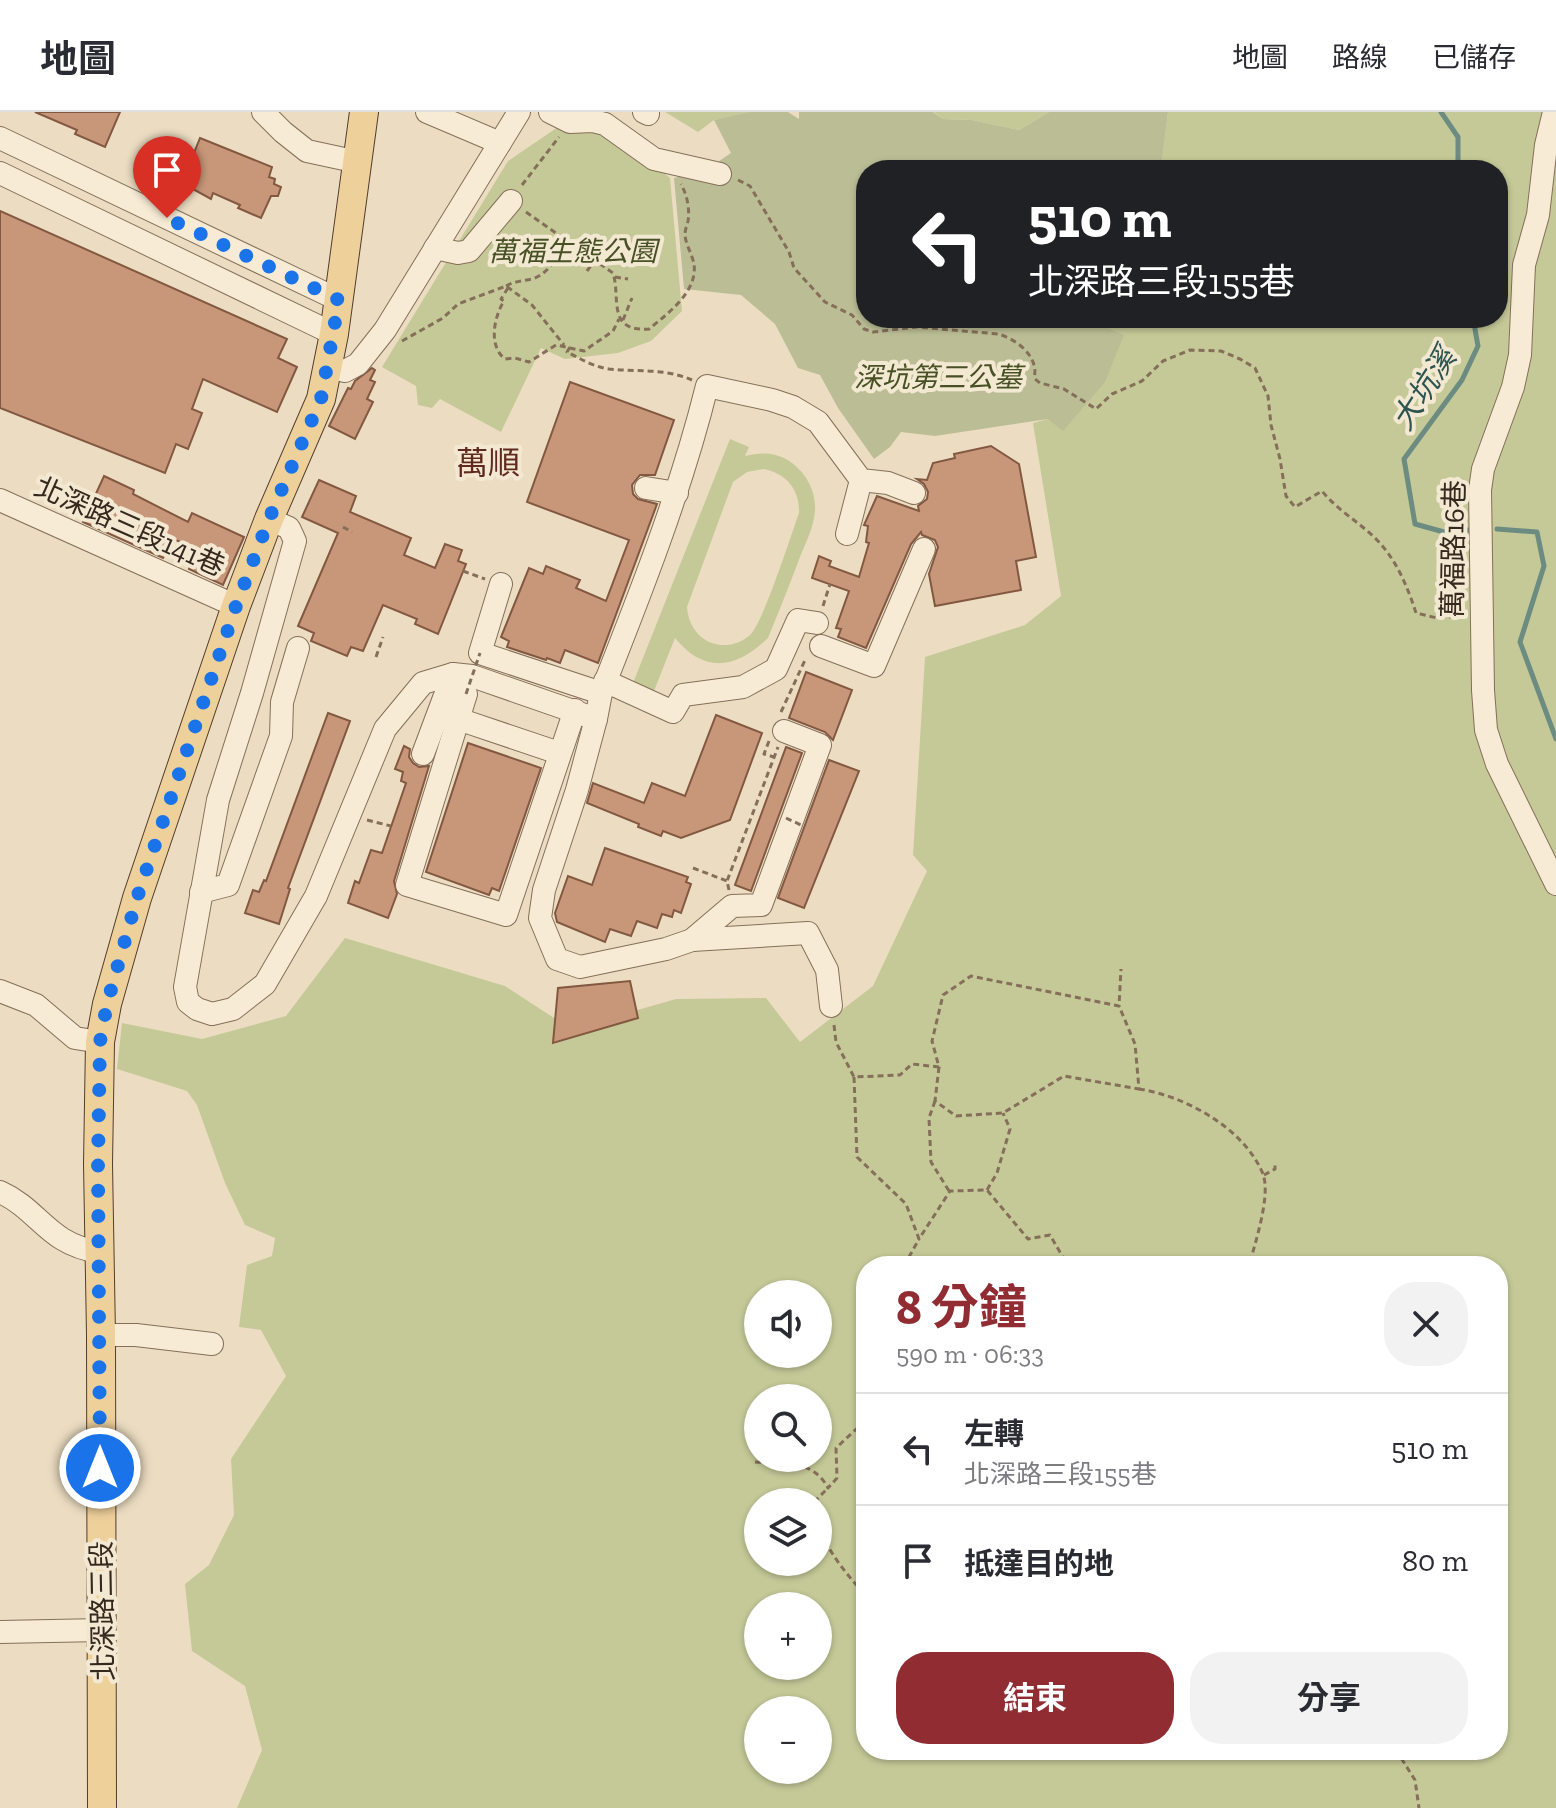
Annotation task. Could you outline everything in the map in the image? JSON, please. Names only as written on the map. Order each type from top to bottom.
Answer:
[{"type":"main road","name":"北深路三段","points":[[102,1808],[100,1042],[107,1004],[137,898],[236,606],[269,519],[321,399],[334,334],[364,112]]},
{"type":"street","points":[[263,112],[307,151],[358,162]]},
{"type":"street","points":[[427,112],[500,143]]},
{"type":"street","points":[[329,367],[345,371],[358,364],[385,330],[519,112]]},
{"type":"street","points":[[550,112],[570,122],[605,124],[650,157],[720,174]]},
{"type":"street","name":"萬福路16巷","points":[[1554,112],[1546,145],[1538,215],[1524,265],[1520,355],[1513,387],[1483,469],[1480,490],[1486,730],[1497,764],[1556,884]]},
{"type":"street","points":[[0,138],[339,300]]},
{"type":"street","points":[[0,173],[334,334]]},
{"type":"street","points":[[435,248],[458,253],[469,251],[517,205]]},
{"type":"street","points":[[831,1006],[827,970],[808,933],[692,940],[666,949],[580,967],[557,959],[540,918],[544,890],[577,790],[603,687],[677,493],[691,452],[707,386],[793,407],[818,422],[861,480],[888,483],[914,493]]},
{"type":"street","points":[[847,534],[861,480]]},
{"type":"street","points":[[646,488],[677,493]]},
{"type":"street","name":"北深路三段141巷","points":[[0,500],[236,606]]},
{"type":"street","points":[[269,519],[289,528],[295,541],[218,800],[185,987],[188,1002],[197,1009],[212,1014],[233,1009],[265,984],[316,896],[385,729],[423,683],[453,674],[472,676],[596,719]]},
{"type":"street","points":[[501,584],[480,653],[603,687],[673,712],[683,695],[743,687],[776,669],[798,620],[814,642],[874,666],[924,549]]},
{"type":"street","points":[[201,892],[228,885],[281,736],[282,702],[298,648]]},
{"type":"street","points":[[423,754],[453,674]]},
{"type":"street","points":[[466,694],[407,885],[506,915],[575,710]]},
{"type":"street","points":[[458,719],[559,753]]},
{"type":"street","points":[[692,940],[732,906],[761,905],[820,745],[780,725]]},
{"type":"street","points":[[0,991],[36,1005],[75,1038],[100,1042]]},
{"type":"street","points":[[0,1192],[62,1241],[99,1252]]},
{"type":"street","points":[[101,1335],[136,1335],[212,1344]]},
{"type":"street","points":[[0,1632],[102,1630]]},
{"type":"path","points":[[555,140],[517,205],[613,273],[616,310],[621,320],[641,329],[649,329],[658,318],[670,313],[693,277],[691,252],[685,236],[689,219],[687,197],[672,162]]},
{"type":"path","points":[[720,174],[750,186],[789,252],[794,268],[825,302],[856,320]]},
{"type":"path","points":[[568,242],[552,264],[536,278],[512,282],[507,287],[499,309],[495,336],[501,357],[529,362],[556,345],[580,351],[588,348],[613,331],[632,298]]},
{"type":"path","points":[[635,245],[647,254],[646,268]]},
{"type":"path","points":[[587,271],[595,260]]},
{"type":"path","points":[[615,277],[628,279]]},
{"type":"path","points":[[402,341],[443,318],[458,304],[507,287]]},
{"type":"path","points":[[507,287],[532,305],[564,345]]},
{"type":"path","points":[[863,328],[873,332],[899,328]]},
{"type":"path","points":[[929,328],[1009,337],[1021,345],[1034,365],[1035,379],[1079,396],[1096,409],[1112,394],[1142,381],[1163,361],[1190,350],[1221,351],[1240,359],[1255,368],[1268,396],[1286,496],[1295,507],[1322,491],[1343,514],[1378,541],[1405,582],[1416,613],[1437,618],[1482,615]]},
{"type":"path","points":[[570,347],[567,352],[607,369],[673,372],[707,386]]},
{"type":"path","points":[[343,527],[352,532]]},
{"type":"path","points":[[774,757],[764,754],[780,725],[814,642],[830,584]]},
{"type":"path","points":[[376,657],[383,637]]},
{"type":"path","points":[[466,694],[480,653]]},
{"type":"path","points":[[732,906],[727,881],[774,757],[780,725]]},
{"type":"path","points":[[356,817],[391,826]]},
{"type":"path","points":[[786,818],[801,825]]},
{"type":"path","points":[[693,868],[727,881]]},
{"type":"path","points":[[1121,969],[1119,1006],[1135,1044],[1139,1089]]},
{"type":"path","points":[[950,1191],[931,1162],[929,1118],[935,1101],[939,1067],[932,1041],[943,995],[971,976],[1119,1006]]},
{"type":"path","points":[[831,1006],[836,1042],[854,1077],[857,1157],[906,1204],[919,1239]]},
{"type":"path","points":[[854,1077],[900,1075],[912,1064],[939,1067]]},
{"type":"path","points":[[935,1101],[956,1116],[1003,1113],[1064,1076],[1166,1093],[1233,1130],[1264,1175],[1264,1211],[1252,1256]]},
{"type":"path","points":[[987,1190],[997,1173],[1010,1129],[1003,1113]]},
{"type":"path","points":[[1264,1175],[1275,1169],[1275,1165]]},
{"type":"path","points":[[950,1191],[987,1190]]},
{"type":"path","points":[[987,1190],[1028,1239],[1050,1235],[1062,1256]]},
{"type":"path","points":[[910,1256],[950,1191]]},
{"type":"path","points":[[815,1472],[823,1478],[828,1488],[837,1478],[836,1448],[856,1429]]},
{"type":"path","points":[[832,1550],[856,1582]]},
{"type":"path","points":[[1402,1760],[1415,1780],[1419,1808]]},
{"type":"green space","name":"萬福生態公園","points":[[580,112],[623,139],[670,178],[682,311],[651,341],[618,353],[565,359],[541,348],[501,432],[440,399],[432,408],[418,405],[416,386],[382,367],[508,161]]},
{"type":"green space","points":[[665,112],[751,113],[714,120],[698,132]]},
{"type":"green space","name":"深坑第三公墓","points":[[751,112],[788,112],[799,119],[799,112],[933,112],[943,119],[972,120],[1019,130],[1049,112],[1168,112],[1162,160],[856,160],[856,328],[1107,328],[1124,335],[1105,382],[1063,431],[1048,419],[935,436],[901,432],[890,447],[874,459],[838,408],[820,375],[798,368],[775,324],[741,295],[684,289],[674,178],[706,170],[731,153],[714,120]]},
{"type":"green space","points":[[934,112],[1049,112],[1019,130],[972,120],[943,119]]},
{"type":"green space","points":[[1168,112],[1556,112],[1556,1808],[237,1808],[262,1750],[245,1686],[192,1651],[185,1584],[209,1565],[234,1515],[231,1459],[286,1376],[261,1330],[239,1327],[247,1265],[272,1256],[275,1238],[245,1225],[225,1183],[197,1105],[187,1091],[117,1069],[122,1023],[202,1039],[286,1016],[345,938],[505,986],[571,1029],[676,999],[766,998],[800,1042],[873,986],[927,871],[913,855],[925,657],[1025,625],[1061,596],[1033,423],[1048,419],[1096,328],[1508,328],[1508,160],[1162,160]]},
{"type":"green space","points":[[730,439],[749,447],[745,456],[769,454],[792,463],[810,484],[815,503],[814,516],[768,638],[745,656],[721,663],[698,658],[675,638],[652,696],[631,688]],"holes":[[[772,471],[790,484],[799,505],[799,513],[776,578],[750,635],[731,644],[709,642],[693,628],[687,607],[733,482],[747,472]]]},
{"type":"building","points":[[35,112],[120,112],[105,147],[75,134],[77,130]]},
{"type":"building","points":[[200,138],[272,167],[269,177],[281,187],[278,196],[271,196],[261,218],[213,193],[211,199],[182,183]]},
{"type":"building","points":[[0,211],[287,339],[278,358],[297,367],[277,412],[203,379],[192,409],[202,413],[188,449],[176,444],[165,473],[0,408]]},
{"type":"building","points":[[372,368],[375,370],[370,380],[375,382],[367,399],[373,402],[355,439],[329,426],[348,388],[351,389],[355,381]]},
{"type":"building","points":[[570,382],[674,420],[655,475],[640,475],[632,485],[633,494],[638,499],[657,504],[598,663],[565,650],[560,663],[546,660],[507,647],[509,641],[501,637],[529,568],[543,574],[546,566],[580,580],[576,588],[606,601],[629,540],[527,502]]},
{"type":"building","points":[[991,446],[1019,464],[1036,557],[1016,561],[1021,590],[935,606],[929,574],[938,547],[935,540],[921,532],[911,544],[866,648],[838,637],[841,629],[836,628],[849,591],[812,578],[819,556],[831,561],[829,566],[859,577],[869,543],[866,542],[868,526],[864,525],[877,496],[919,511],[918,506],[927,499],[928,492],[917,479],[927,480],[933,463],[955,458],[954,454]]},
{"type":"building","points":[[104,476],[188,522],[192,513],[244,537],[223,585],[189,569],[197,550],[172,538],[163,558],[83,522]]},
{"type":"building","points":[[319,480],[356,496],[350,512],[411,538],[404,555],[435,568],[445,544],[462,550],[458,561],[466,564],[438,634],[415,624],[417,619],[383,605],[363,651],[351,647],[347,656],[311,641],[314,633],[298,626],[338,533],[302,517]]},
{"type":"building","points":[[806,672],[852,690],[833,740],[825,732],[789,718]]},
{"type":"building","points":[[328,713],[350,721],[288,888],[279,924],[245,913],[253,890],[259,892],[266,881]]},
{"type":"building","points":[[716,715],[762,733],[730,820],[681,838],[663,831],[661,836],[587,803],[593,783],[644,803],[652,783],[685,796]]},
{"type":"building","points":[[468,743],[541,768],[499,891],[492,888],[489,895],[426,872]]},
{"type":"building","points":[[404,746],[410,749],[409,757],[413,763],[419,767],[429,766],[394,881],[397,894],[388,918],[348,903],[371,850],[382,853],[406,783],[401,781],[403,772],[395,769]]},
{"type":"building","points":[[786,747],[802,753],[751,891],[735,885]]},
{"type":"building","points":[[829,760],[859,771],[804,908],[778,898]]},
{"type":"building","points":[[605,848],[688,877],[686,882],[691,884],[681,913],[674,910],[672,917],[662,914],[657,928],[637,921],[631,936],[610,929],[605,942],[557,922],[555,913],[568,876],[592,885]]},
{"type":"building","points":[[630,981],[638,1018],[553,1043],[558,988]]},
{"type":"waterway","name":"大坑溪","points":[[1441,112],[1458,137],[1458,160]]},
{"type":"waterway","name":"大坑溪","points":[[1469,530],[1444,532],[1415,524],[1404,459],[1462,380],[1478,346],[1475,328]]},
{"type":"waterway","name":"大坑溪","points":[[1497,529],[1537,532],[1544,566],[1520,642],[1556,739]]},
{"type":"district","name":"萬順","points":[[488,463]]},
{"type":"route","points":[[100,1468],[98,1164],[100,1042],[107,1004],[137,898],[236,606],[269,519],[321,399],[339,300],[167,218]]}]
